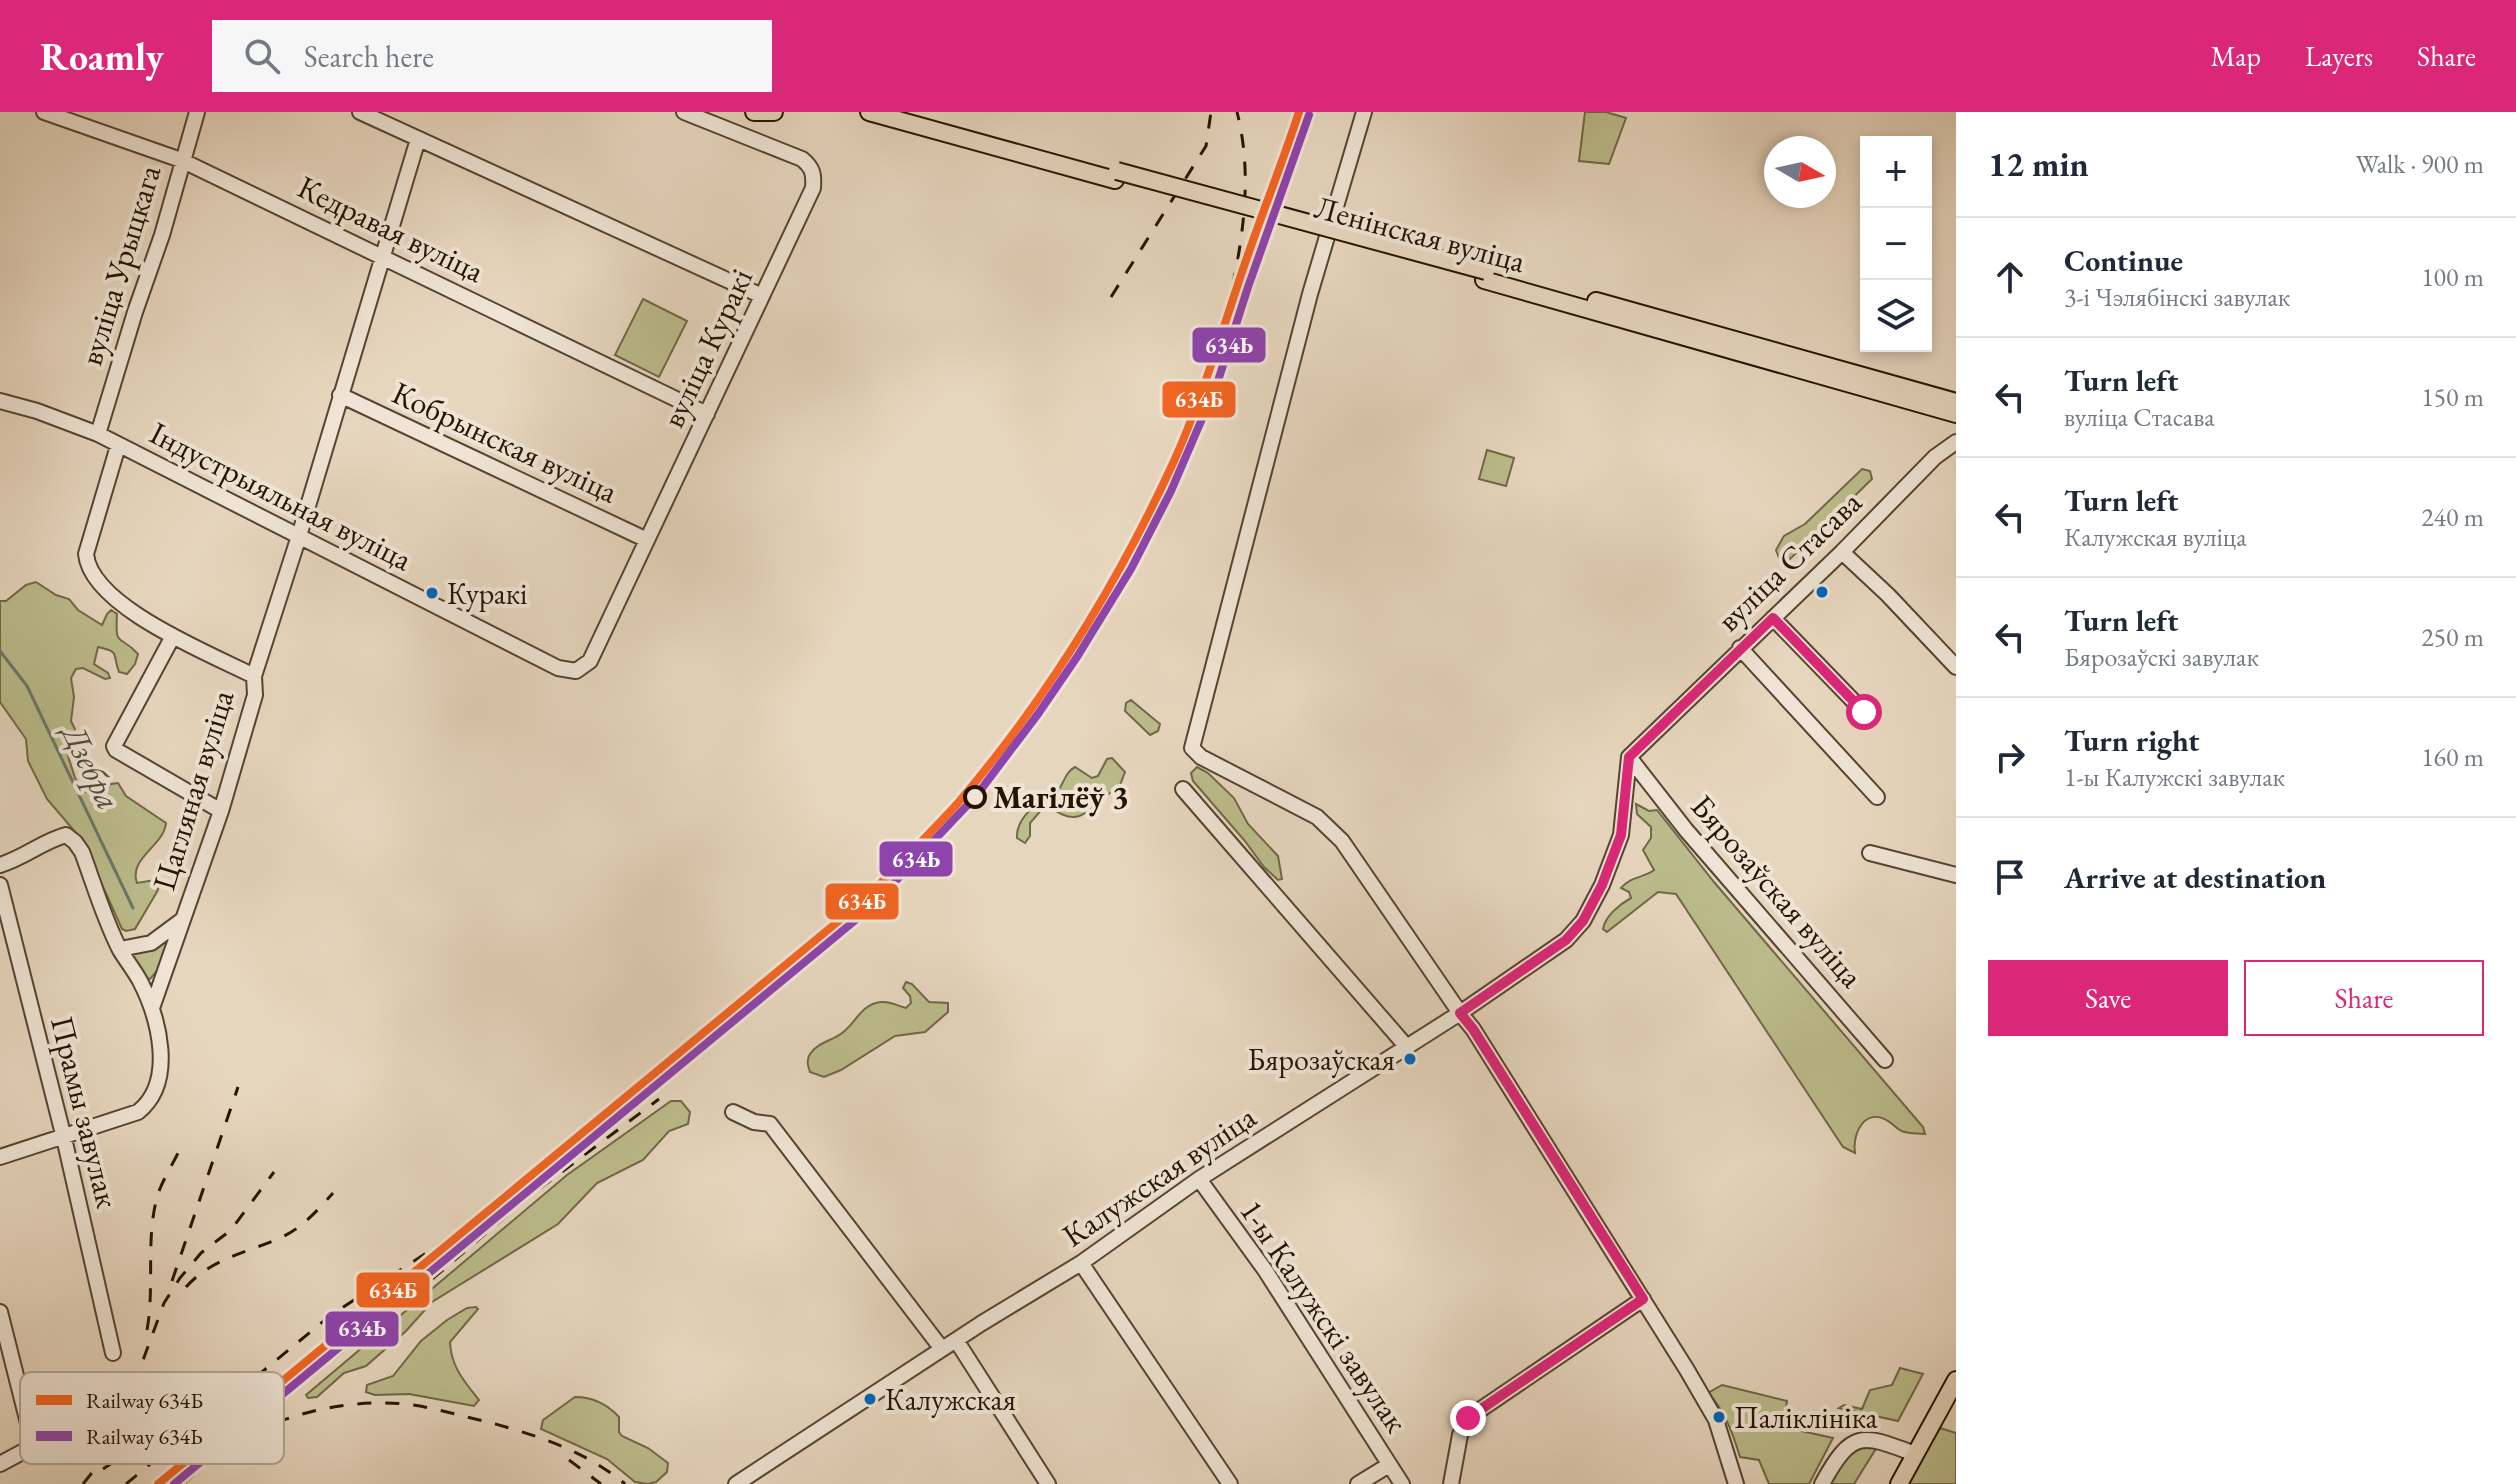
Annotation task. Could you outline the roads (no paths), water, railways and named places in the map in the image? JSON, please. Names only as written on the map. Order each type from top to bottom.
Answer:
[{"type":"main road","points":[[754,112],[774,112]]},
{"type":"main road","name":"Ленінская вуліца","points":[[869,112],[1116,175],[1485,276],[1736,346],[1956,414]]},
{"type":"main road","name":"Ленінская вуліца","points":[[909,112],[1116,175]]},
{"type":"main road","name":"Ленінская вуліца","points":[[1766,355],[1956,402]]},
{"type":"main road","points":[[1899,1484],[1956,1380]]},
{"type":"street","name":"Кедравая вуліца","points":[[44,112],[181,160],[707,414]]},
{"type":"street","name":"вуліца Урыцкага","points":[[98,434],[162,235],[197,112]]},
{"type":"street","points":[[360,112],[762,296]]},
{"type":"street","name":"вуліца Куракі","points":[[576,671],[590,661],[813,188],[814,174],[802,159],[684,112]]},
{"type":"street","points":[[1364,112],[1310,294],[1192,748],[1201,757],[1317,817],[1342,841],[1473,1029],[1643,1299],[1716,1420],[1736,1484]]},
{"type":"street","name":"Цагляная вуліца","points":[[152,1008],[221,811],[255,695],[254,676],[418,139]]},
{"type":"street","name":"Кобрынская вуліца","points":[[340,395],[647,540]]},
{"type":"street","name":"Індустрыяльная вуліца","points":[[0,401],[98,434],[558,668],[576,671]]},
{"type":"street","name":"вуліца Стасава","points":[[1629,757],[1842,552],[1935,457],[1956,442]]},
{"type":"street","name":"Цагляная вуліца","points":[[118,446],[86,554],[87,565],[97,582],[140,617],[254,676]]},
{"type":"street","points":[[1842,552],[1956,667]]},
{"type":"street","points":[[1773,618],[1864,712]]},
{"type":"street","points":[[173,636],[114,746],[221,811]]},
{"type":"street","points":[[1740,648],[1877,797]]},
{"type":"street","name":"Калужская вуліца","points":[[736,1484],[956,1340],[1081,1263],[1199,1179],[1460,1013],[1566,940],[1583,921],[1602,885],[1621,835],[1629,757]]},
{"type":"street","name":"Бярозаўская вуліца","points":[[1629,757],[1686,830],[1885,1060]]},
{"type":"street","points":[[1183,789],[1406,1046]]},
{"type":"street","points":[[0,865],[34,851],[52,839],[66,835],[75,842],[82,852],[120,949],[152,1008],[161,1064],[157,1088],[138,1112],[0,1157]]},
{"type":"street","points":[[1870,853],[1956,875]]},
{"type":"street","name":"Прамы завулак","points":[[0,885],[64,1138],[113,1353]]},
{"type":"street","points":[[120,949],[151,943],[183,920]]},
{"type":"street","points":[[733,1112],[754,1122],[770,1124],[942,1349]]},
{"type":"street","name":"1-ы Калужскі завулак","points":[[1199,1179],[1265,1270],[1402,1484]]},
{"type":"street","points":[[1081,1263],[1230,1484]]},
{"type":"street","name":"1-ы Калужскі завулак","points":[[1451,1484],[1460,1435],[1468,1418],[1643,1299]]},
{"type":"street","points":[[0,1312],[20,1391]]},
{"type":"street","points":[[956,1340],[1048,1484]]},
{"type":"street","points":[[1822,1484],[1839,1457],[1858,1439],[1869,1438],[1915,1454]]},
{"type":"street","points":[[0,1464],[20,1453]]},
{"type":"street","points":[[1358,1484],[1389,1465]]},
{"type":"waterway","name":"Дзебра","points":[[0,651],[27,686],[133,908]]},
{"type":"railway","points":[[1111,297],[1206,146],[1211,112]]},
{"type":"railway","points":[[1226,314],[1244,213],[1245,162],[1237,112]]},
{"type":"railway","points":[[1287,150],[1294,112]]},
{"type":"railway","points":[[572,1150],[653,1089],[877,896],[963,807],[1027,726],[1112,596],[1179,468],[1223,353],[1272,196]]},
{"type":"railway","points":[[172,1281],[238,1087]]},
{"type":"railway","points":[[390,1315],[531,1195],[659,1099]]},
{"type":"railway","points":[[147,1330],[154,1210],[160,1188],[180,1149]]},
{"type":"railway","points":[[139,1372],[164,1303],[180,1278],[201,1253],[231,1230],[274,1172]]},
{"type":"railway","points":[[186,1287],[218,1263],[295,1230],[333,1193]]},
{"type":"railway","points":[[262,1372],[331,1315],[485,1215]]},
{"type":"railway","points":[[284,1399],[395,1309]]},
{"type":"railway","points":[[284,1420],[326,1408],[365,1403],[436,1409],[488,1422],[560,1446],[594,1462],[625,1484]]},
{"type":"railway","points":[[569,1460],[601,1484]]},
{"type":"railway","points":[[83,1484],[99,1464]]},
{"type":"railway","points":[[103,1469],[111,1464]]},
{"type":"railway","points":[[126,1484],[150,1464]]},
{"type":"railway","points":[[183,1484],[207,1464]]},
{"type":"rail line","name":"634Б","points":[[284,1380],[864,900],[957,804],[989,765],[1078,640],[1129,552],[1174,461],[1299,112]]},
{"type":"rail line","name":"634Ь","points":[[284,1393],[870,908],[976,796],[1077,657],[1131,569],[1171,491],[1217,384],[1309,115]]},
{"type":"rail line","name":"634Б","points":[[158,1484],[182,1464]]},
{"type":"rail line","name":"634Ь","points":[[174,1484],[198,1464]]},
{"type":"place","name":"Куракі","points":[[432,593]]},
{"type":"place","name":"Магілёў 3","points":[[975,797]]},
{"type":"place","name":"Бярозаўская","points":[[1410,1059]]},
{"type":"place","name":"Калужская","points":[[870,1399]]},
{"type":"place","name":"Паліклініка","points":[[1719,1417]]}]
